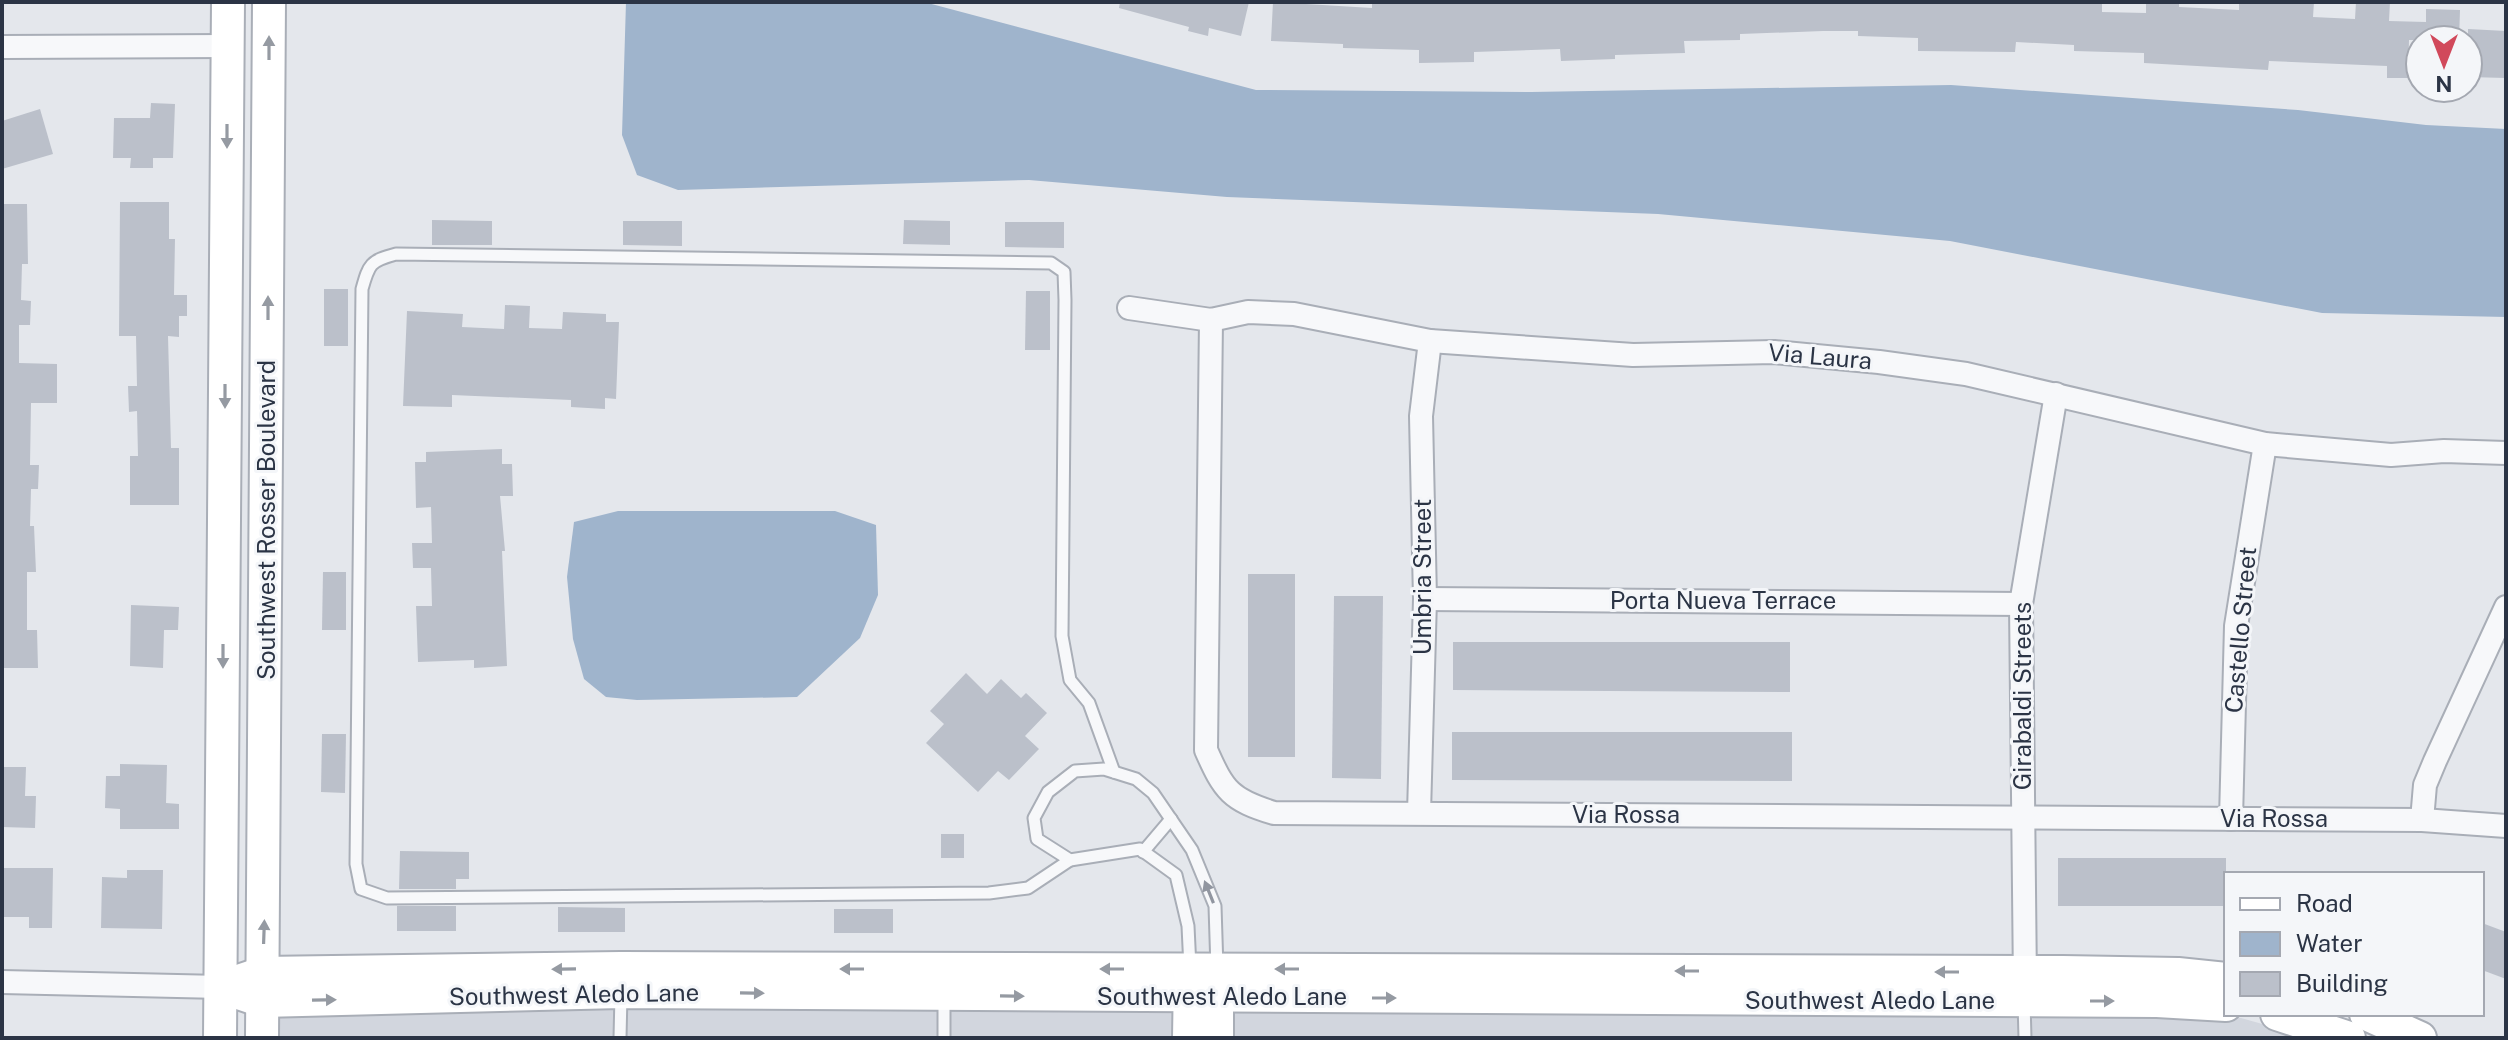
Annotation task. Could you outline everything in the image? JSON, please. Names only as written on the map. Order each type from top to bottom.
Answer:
[{"type":"street","name":"Southwest Rosser Boulevard","points":[[220,1038],[228,2]]},
{"type":"street","name":"Southwest Rosser Boulevard","points":[[262,1038],[269,2]]},
{"type":"street","points":[[2,47],[227,46]]},
{"type":"street","name":"Via Laura","points":[[1129,308],[1211,320],[1248,312],[1294,314],[1430,341],[1633,355],[1774,352],[1879,362],[1966,374],[2265,444],[2391,455],[2444,451],[2506,453]]},
{"type":"street","name":"Via Rossa","points":[[1211,320],[1206,750],[1220,783],[1245,804],[1274,813],[2422,820],[2506,826]]},
{"type":"street","name":"Umbria Street","points":[[1419,813],[1425,599],[1421,416],[1430,341]]},
{"type":"street","name":"Girabaldi Streets","points":[[2025,986],[2021,604],[2056,394]]},
{"type":"street","name":"Castello Street","points":[[2231,819],[2236,626],[2265,444]]},
{"type":"street","name":"Porta Nueva Terrace","points":[[1425,599],[2021,604]]},
{"type":"street","points":[[2422,820],[2425,785],[2506,607]]},
{"type":"street","name":"Southwest Aledo Lane","points":[[2,982],[221,987],[621,980],[2025,986],[2178,974],[2224,979]]},
{"type":"street","points":[[1189,1038],[1203,983]]},
{"type":"street","points":[[1203,983],[1217,1038]]},
{"type":"street","name":"Southwest Aledo Lane","points":[[2025,986],[2157,1001],[2224,1005]]},
{"type":"street","points":[[2283,1016],[2349,1038]]},
{"type":"street","points":[[2370,1016],[2420,1038]]},
{"type":"lane","points":[[1114,772],[1089,703],[1070,680],[1062,636],[1065,300],[1064,272],[1051,263],[396,254],[376,259],[368,268],[362,289],[356,804],[356,864],[361,889],[387,898],[989,893],[1028,888],[1070,860],[1140,849],[1176,875],[1203,983]]},
{"type":"lane","points":[[1070,860],[1037,839],[1034,818],[1048,792],[1075,771],[1104,769],[1136,779],[1153,793],[1192,850],[1215,906],[1203,983]]},
{"type":"lane","points":[[1143,852],[1171,819]]},
{"type":"lane","points":[[620,1038],[621,980]]},
{"type":"lane","points":[[944,982],[944,1038]]},
{"type":"lane","points":[[2025,986],[2025,1038]]},
{"type":"shaded area","points":[[621,1005],[1178,1010],[1178,1038],[274,1038],[274,1014]]},
{"type":"shaded area","points":[[1228,1010],[2156,1014],[2241,1018],[2312,1038],[1228,1038]]},
{"type":"water","points":[[626,2],[924,2],[1256,90],[1531,92],[1951,85],[2298,110],[2426,125],[2506,129],[2506,317],[2322,313],[1950,241],[1658,214],[1227,197],[1029,180],[678,190],[637,175],[622,135]]},
{"type":"water","points":[[618,511],[835,511],[876,525],[878,595],[860,638],[797,697],[637,700],[606,697],[584,679],[573,639],[567,577],[574,522]]},
{"type":"building","points":[[1120,2],[1249,2],[1241,36],[1209,28],[1208,36],[1188,31],[1189,27],[1119,8]]},
{"type":"building","points":[[1273,2],[1372,8],[1372,2],[2102,2],[2102,12],[2146,13],[2146,2],[2179,2],[2179,7],[2239,10],[2239,2],[2314,2],[2313,17],[2355,19],[2356,2],[2390,2],[2389,21],[2426,22],[2426,9],[2460,10],[2460,24],[2404,24],[2404,78],[2387,78],[2387,66],[2269,61],[2268,70],[2144,63],[2144,53],[2074,51],[2074,45],[2016,42],[2015,52],[1918,51],[1918,38],[1858,36],[1858,31],[1740,34],[1740,40],[1684,41],[1685,53],[1615,55],[1615,59],[1561,61],[1560,49],[1474,52],[1474,62],[1419,63],[1419,50],[1343,48],[1343,44],[1271,41]]},
{"type":"building","points":[[2484,30],[2506,31],[2506,78],[2484,77]]},
{"type":"building","points":[[151,103],[175,104],[173,158],[153,158],[153,168],[130,168],[131,158],[113,158],[114,118],[150,118]]},
{"type":"building","points":[[40,109],[53,154],[2,169],[2,121]]},
{"type":"building","points":[[120,202],[169,202],[169,239],[175,239],[174,295],[187,295],[187,316],[179,316],[179,337],[168,336],[171,448],[179,448],[179,505],[130,505],[130,456],[138,456],[137,411],[129,412],[128,386],[137,386],[136,336],[119,336]]},
{"type":"building","points":[[2,204],[27,204],[28,264],[22,264],[21,300],[31,301],[30,325],[19,325],[19,363],[57,364],[57,403],[31,403],[30,465],[39,465],[38,489],[31,489],[30,526],[34,526],[36,572],[27,572],[27,630],[37,630],[38,668],[2,668]]},
{"type":"building","points":[[432,220],[492,221],[492,245],[432,245]]},
{"type":"building","points":[[904,220],[950,221],[950,245],[903,244]]},
{"type":"building","points":[[623,221],[682,221],[682,246],[623,245]]},
{"type":"building","points":[[1005,222],[1064,222],[1064,248],[1005,247]]},
{"type":"building","points":[[324,289],[348,289],[348,346],[324,346]]},
{"type":"building","points":[[1026,291],[1050,291],[1050,350],[1025,350]]},
{"type":"building","points":[[505,305],[530,306],[529,328],[562,329],[563,312],[606,314],[606,322],[619,322],[616,399],[605,398],[605,409],[571,407],[571,400],[452,395],[452,407],[403,406],[407,311],[463,314],[462,327],[504,329]]},
{"type":"building","points":[[502,449],[502,464],[512,464],[513,496],[500,496],[505,551],[502,551],[507,666],[474,668],[474,660],[418,662],[416,606],[432,606],[431,568],[413,568],[412,543],[432,543],[431,507],[416,508],[415,462],[426,462],[426,452]]},
{"type":"building","points":[[323,572],[346,572],[346,630],[322,630]]},
{"type":"building","points":[[1248,574],[1295,574],[1295,757],[1248,757]]},
{"type":"building","points":[[1334,596],[1383,596],[1381,779],[1332,778]]},
{"type":"building","points":[[131,605],[179,607],[178,630],[164,630],[163,668],[130,666]]},
{"type":"building","points":[[1453,642],[1790,642],[1790,692],[1453,690]]},
{"type":"building","points":[[966,673],[987,694],[1001,679],[1021,698],[1026,693],[1047,713],[1025,736],[1039,749],[1009,780],[998,771],[978,792],[926,743],[944,724],[930,711]]},
{"type":"building","points":[[1452,732],[1792,732],[1792,781],[1452,780]]},
{"type":"building","points":[[322,734],[346,734],[345,793],[321,792]]},
{"type":"building","points":[[120,764],[167,765],[166,803],[179,804],[179,829],[120,829],[120,809],[105,808],[106,776],[120,776]]},
{"type":"building","points":[[2,767],[26,767],[25,796],[36,796],[35,828],[2,827]]},
{"type":"building","points":[[941,834],[964,834],[964,858],[941,858]]},
{"type":"building","points":[[400,851],[469,852],[469,879],[456,879],[456,889],[399,889]]},
{"type":"building","points":[[2058,858],[2226,858],[2224,906],[2058,906]]},
{"type":"building","points":[[2,868],[53,868],[52,928],[29,928],[29,917],[2,917]]},
{"type":"building","points":[[127,870],[163,870],[162,929],[101,928],[102,877],[127,878]]},
{"type":"building","points":[[397,906],[456,906],[456,931],[397,931]]},
{"type":"building","points":[[558,907],[625,908],[625,932],[558,932]]},
{"type":"building","points":[[834,909],[893,909],[893,933],[834,933]]},
{"type":"building","points":[[2484,924],[2506,932],[2506,979],[2484,971]]}]
